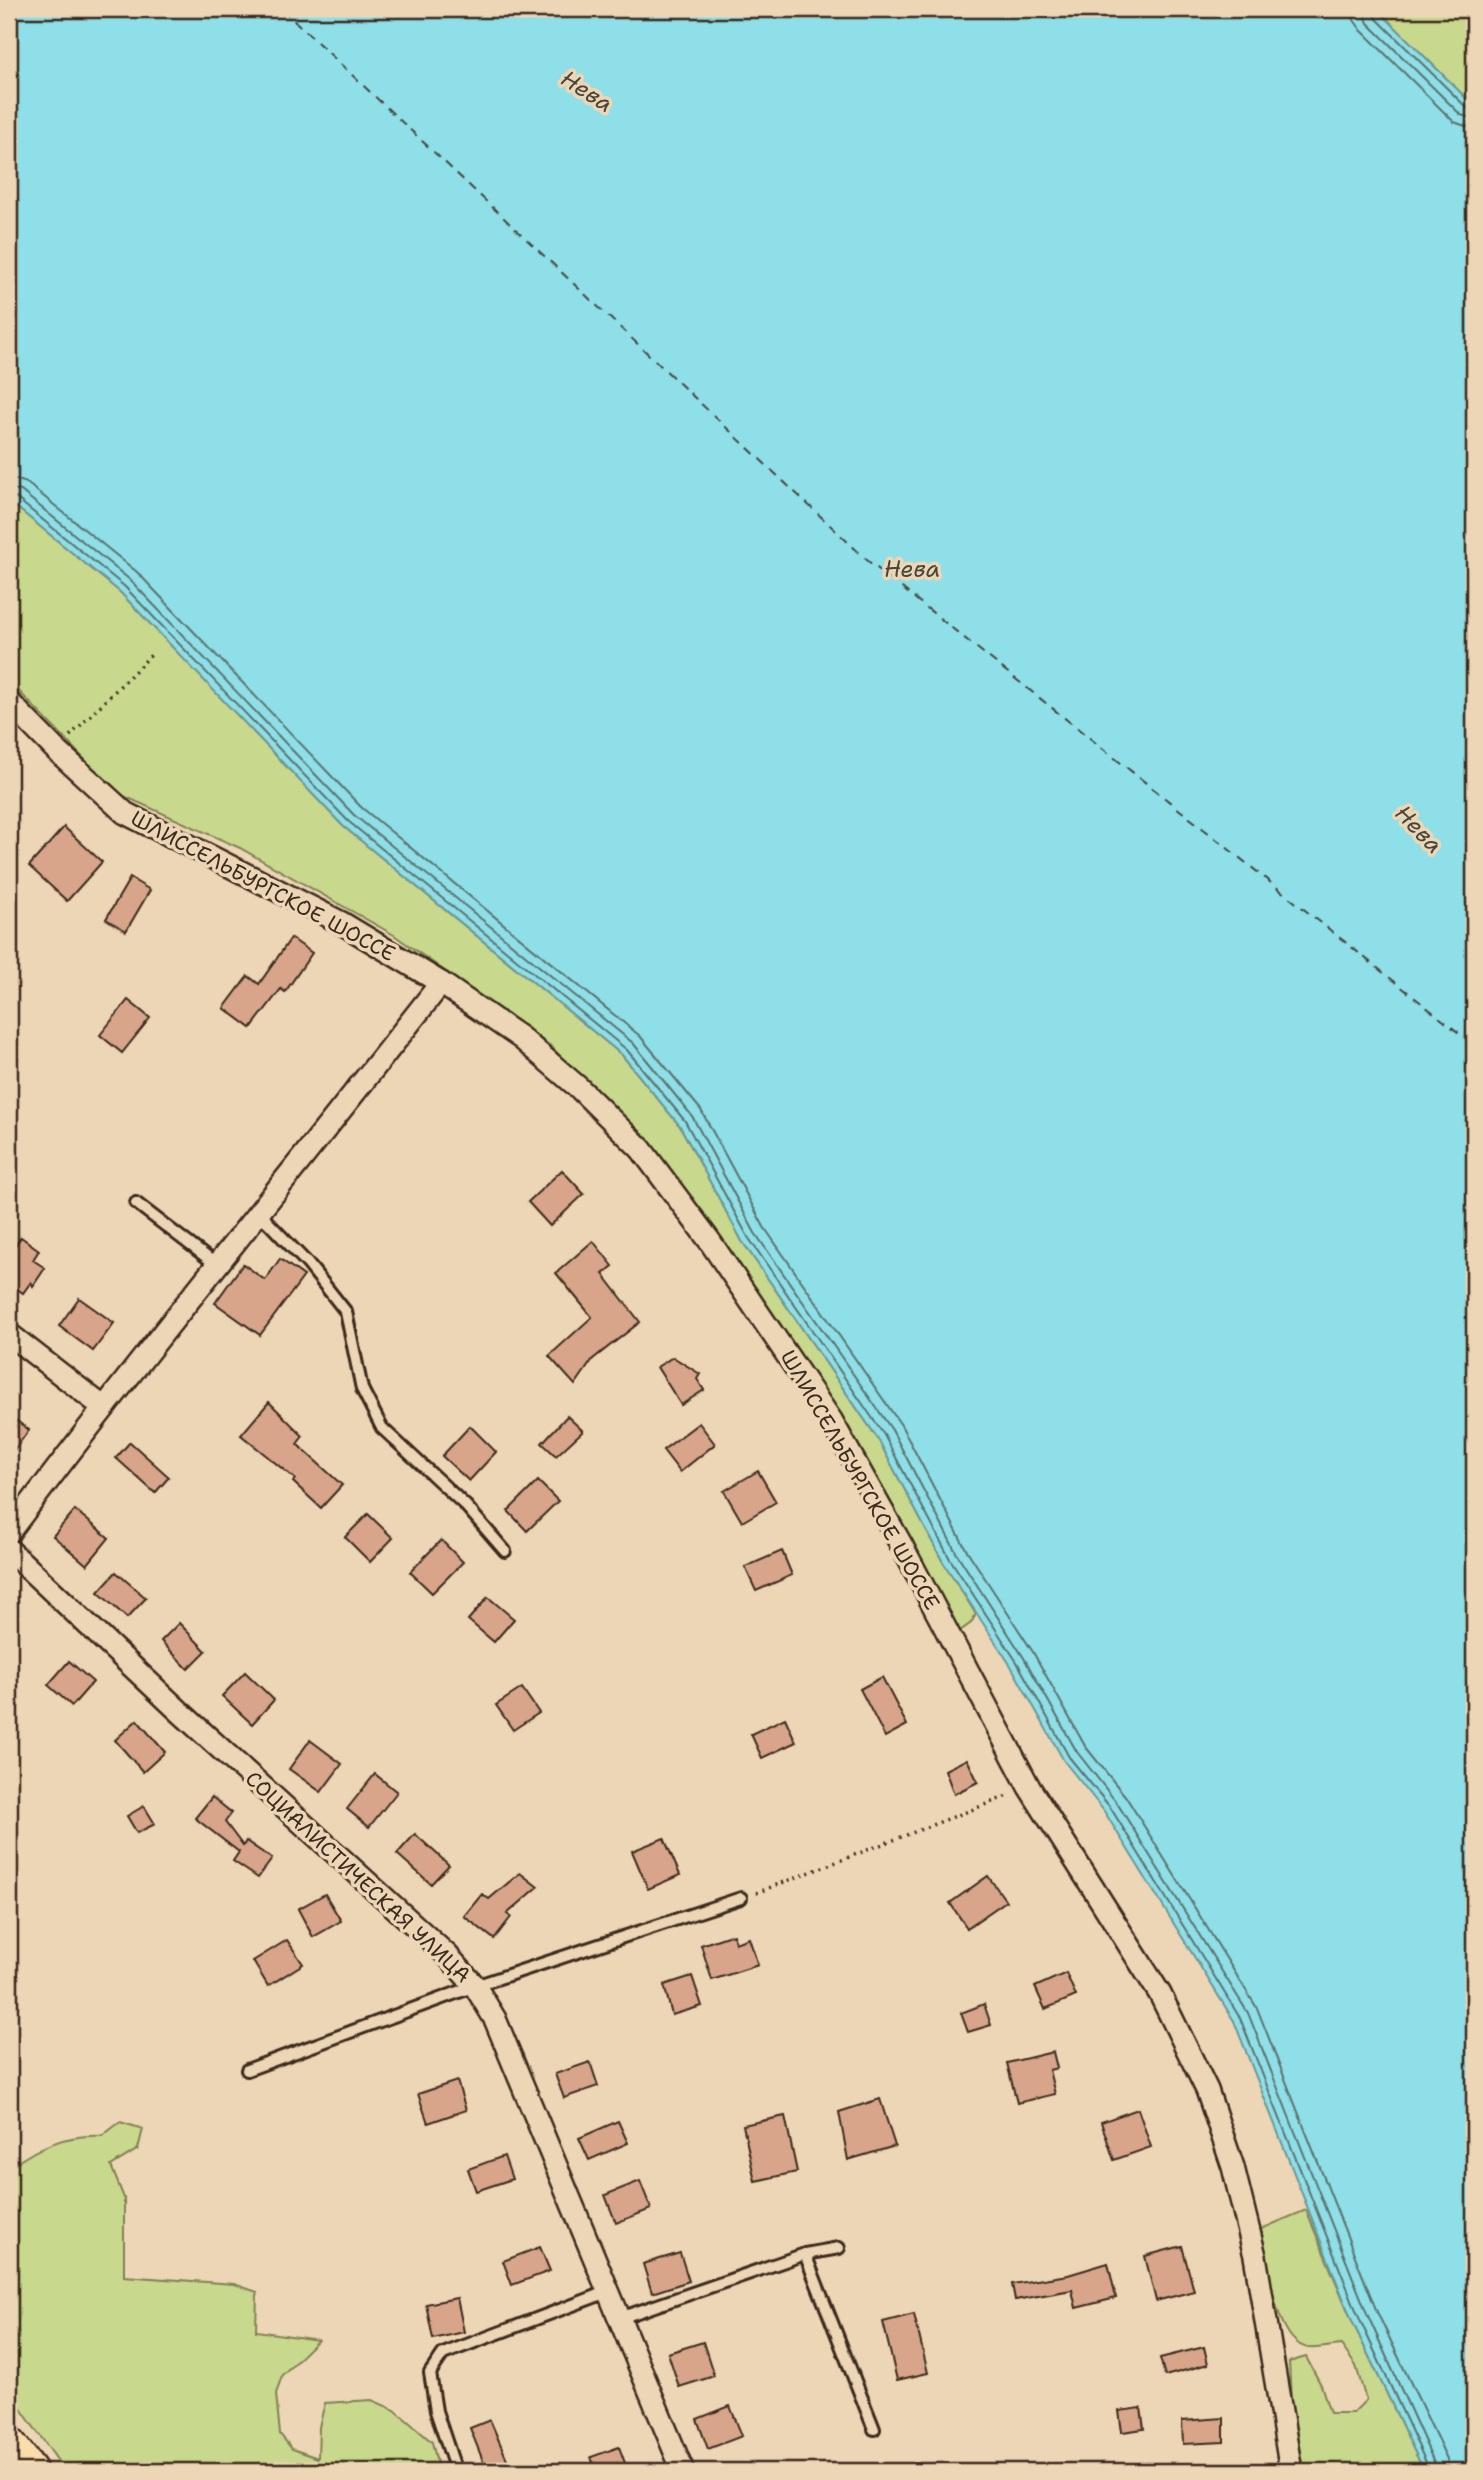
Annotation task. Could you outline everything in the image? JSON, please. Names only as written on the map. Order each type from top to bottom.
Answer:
[{"type":"main road","points":[[9,2445],[30,2471]]},
{"type":"street","name":"ШЛИССЕЛЬБУРГСКОЕ ШОССЕ","points":[[9,702],[56,750],[125,813],[340,922],[441,984],[521,1038],[579,1088],[641,1149],[709,1240],[831,1420],[902,1546],[1029,1787],[1160,1994],[1207,2090],[1233,2167],[1255,2256],[1291,2471]]},
{"type":"street","points":[[9,1532],[103,1407],[260,1214],[441,984]]},
{"type":"street","points":[[9,1334],[103,1407]]},
{"type":"street","name":"СОЦИАЛИСТИЧЕСКАЯ УЛИЦА","points":[[9,1550],[178,1710],[447,1955],[475,1986],[495,2019],[683,2471]]},
{"type":"lane","points":[[136,1203],[218,1266]]},
{"type":"lane","points":[[260,1214],[308,1264],[346,1312],[362,1389],[382,1428],[466,1506],[505,1551]]},
{"type":"lane","points":[[247,2070],[475,1986],[741,1898]]},
{"type":"lane","points":[[620,2318],[805,2254],[839,2248]]},
{"type":"lane","points":[[805,2254],[874,2429]]},
{"type":"lane","points":[[456,2471],[436,2411],[430,2373],[443,2354],[610,2291]]},
{"type":"path","points":[[56,750],[152,654]]},
{"type":"path","points":[[741,1898],[1029,1787]]},
{"type":"green space","points":[[1377,9],[1474,9],[1474,106]]},
{"type":"green space","points":[[9,501],[120,592],[343,826],[622,1055],[680,1126],[742,1241],[878,1439],[943,1562],[976,1614],[971,1623],[960,1631],[925,1583],[732,1252],[552,1047],[394,935],[240,848],[117,793],[9,681]]},
{"type":"green space","points":[[120,2122],[143,2129],[138,2149],[111,2166],[124,2198],[124,2276],[234,2284],[257,2292],[256,2331],[318,2340],[282,2375],[276,2394],[280,2434],[292,2449],[318,2458],[319,2427],[325,2403],[372,2400],[395,2410],[432,2442],[439,2471],[65,2471],[9,2392],[9,2168],[52,2143],[76,2137],[102,2136]]},
{"type":"green space","points":[[1306,2210],[1353,2323],[1424,2471],[1302,2471],[1292,2418],[1289,2362],[1306,2357],[1321,2385],[1330,2413],[1353,2413],[1366,2400],[1356,2366],[1341,2345],[1309,2348],[1297,2343],[1288,2332],[1274,2298],[1261,2229]]},
{"type":"water","name":"Нева","points":[[9,9],[1377,9],[1474,106],[1474,2471],[1424,2471],[1353,2323],[1234,2021],[1104,1811],[1064,1761],[1011,1666],[943,1562],[878,1439],[742,1241],[680,1126],[622,1055],[343,826],[120,592],[9,501]]},
{"type":"building","points":[[64,827],[102,862],[67,901],[29,866]]},
{"type":"building","points":[[130,878],[150,890],[126,931],[106,919]]},
{"type":"building","points":[[291,938],[312,953],[285,992],[281,989],[251,1028],[224,1008],[248,976],[259,984]]},
{"type":"building","points":[[128,1000],[150,1018],[122,1053],[100,1035]]},
{"type":"building","points":[[562,1170],[584,1194],[550,1226],[528,1202]]},
{"type":"building","points":[[21,1237],[39,1250],[33,1260],[45,1268],[33,1286],[31,1282],[23,1293],[9,1283],[9,1255],[12,1251],[9,1244],[14,1247]]},
{"type":"building","points":[[593,1241],[613,1266],[603,1274],[640,1322],[593,1359],[575,1385],[549,1356],[592,1317],[556,1273]]},
{"type":"building","points":[[280,1259],[304,1276],[260,1335],[215,1303],[243,1264],[265,1280]]},
{"type":"building","points":[[79,1298],[114,1323],[93,1351],[59,1326]]},
{"type":"building","points":[[673,1357],[700,1374],[697,1379],[704,1390],[681,1405],[657,1367]]},
{"type":"building","points":[[269,1402],[303,1436],[297,1444],[342,1485],[321,1508],[293,1482],[295,1479],[241,1435]]},
{"type":"building","points":[[9,1415],[29,1430],[9,1457]]},
{"type":"building","points":[[567,1416],[583,1431],[556,1456],[542,1443]]},
{"type":"building","points":[[699,1423],[715,1444],[680,1472],[663,1450]]},
{"type":"building","points":[[470,1426],[496,1452],[469,1481],[442,1456]]},
{"type":"building","points":[[130,1442],[169,1477],[155,1493],[116,1458]]},
{"type":"building","points":[[758,1471],[776,1502],[742,1522],[724,1491]]},
{"type":"building","points":[[538,1481],[558,1501],[527,1531],[508,1511]]},
{"type":"building","points":[[75,1510],[109,1538],[87,1565],[53,1536]]},
{"type":"building","points":[[368,1514],[393,1538],[370,1562],[345,1537]]},
{"type":"building","points":[[441,1540],[463,1562],[432,1593],[410,1572]]},
{"type":"building","points":[[782,1551],[792,1575],[756,1591],[745,1567]]},
{"type":"building","points":[[116,1572],[146,1598],[127,1618],[98,1592]]},
{"type":"building","points":[[488,1597],[514,1619],[494,1642],[468,1620]]},
{"type":"building","points":[[179,1623],[206,1651],[188,1669],[161,1641]]},
{"type":"building","points":[[69,1661],[93,1682],[72,1706],[48,1685]]},
{"type":"building","points":[[245,1672],[274,1700],[252,1724],[222,1696]]},
{"type":"building","points":[[882,1677],[907,1725],[885,1737],[860,1689]]},
{"type":"building","points":[[522,1688],[539,1713],[513,1730],[496,1705]]},
{"type":"building","points":[[785,1718],[796,1742],[762,1758],[751,1734]]},
{"type":"building","points":[[137,1720],[165,1752],[143,1772],[115,1740]]},
{"type":"building","points":[[310,1740],[342,1764],[321,1792],[289,1769]]},
{"type":"building","points":[[967,1759],[978,1782],[954,1794],[945,1770]]},
{"type":"building","points":[[375,1774],[397,1792],[369,1827],[347,1809]]},
{"type":"building","points":[[212,1797],[232,1813],[225,1822],[243,1846],[246,1841],[272,1859],[258,1878],[233,1861],[239,1852],[195,1818]]},
{"type":"building","points":[[144,1806],[155,1824],[137,1833],[127,1816]]},
{"type":"building","points":[[415,1834],[449,1865],[431,1884],[397,1854]]},
{"type":"building","points":[[664,1838],[680,1875],[648,1889],[632,1851]]},
{"type":"building","points":[[520,1873],[538,1887],[507,1914],[511,1917],[494,1939],[464,1916],[482,1894],[489,1899]]},
{"type":"building","points":[[988,1876],[1006,1901],[967,1928],[950,1903]]},
{"type":"building","points":[[325,1894],[341,1921],[313,1937],[298,1909]]},
{"type":"building","points":[[733,1934],[735,1943],[749,1938],[758,1965],[712,1980],[701,1945]]},
{"type":"building","points":[[287,1940],[303,1964],[268,1986],[253,1961]]},
{"type":"building","points":[[1066,1973],[1076,1996],[1045,2009],[1035,1987]]},
{"type":"building","points":[[692,1976],[702,2006],[672,2015],[664,1985]]},
{"type":"building","points":[[984,2004],[991,2025],[968,2032],[961,2013]]},
{"type":"building","points":[[1053,2052],[1057,2068],[1049,2070],[1055,2094],[1017,2103],[1007,2063]]},
{"type":"building","points":[[590,2062],[598,2086],[564,2098],[555,2074]]},
{"type":"building","points":[[457,2081],[466,2110],[428,2123],[418,2094]]},
{"type":"building","points":[[880,2099],[895,2146],[848,2160],[839,2112]]},
{"type":"building","points":[[1138,2109],[1151,2147],[1114,2160],[1101,2122]]},
{"type":"building","points":[[785,2116],[797,2172],[755,2181],[743,2125]]},
{"type":"building","points":[[618,2121],[628,2143],[589,2160],[579,2138]]},
{"type":"building","points":[[504,2156],[512,2179],[476,2191],[468,2169]]},
{"type":"building","points":[[640,2181],[651,2209],[616,2223],[605,2195]]},
{"type":"building","points":[[1182,2246],[1194,2291],[1156,2301],[1145,2256]]},
{"type":"building","points":[[540,2247],[550,2271],[512,2285],[503,2261]]},
{"type":"building","points":[[680,2253],[689,2281],[652,2293],[643,2264]]},
{"type":"building","points":[[1108,2263],[1116,2298],[1076,2308],[1072,2290],[1015,2300],[1012,2284],[1068,2275]]},
{"type":"building","points":[[457,2298],[464,2332],[433,2339],[426,2304]]},
{"type":"building","points":[[914,2314],[928,2373],[897,2380],[883,2322]]},
{"type":"building","points":[[703,2342],[714,2376],[679,2387],[668,2353]]},
{"type":"building","points":[[1204,2347],[1208,2364],[1165,2376],[1160,2358]]},
{"type":"building","points":[[730,2406],[742,2436],[708,2449],[697,2419]]},
{"type":"building","points":[[1141,2408],[1144,2429],[1122,2432],[1119,2411]]},
{"type":"building","points":[[1224,2418],[1224,2442],[1183,2444],[1182,2421]]},
{"type":"building","points":[[490,2420],[512,2471],[487,2471],[470,2428]]},
{"type":"building","points":[[619,2447],[628,2471],[596,2471],[591,2457]]},
{"type":"ferry route","points":[[282,9],[868,561],[1474,1045]]}]
